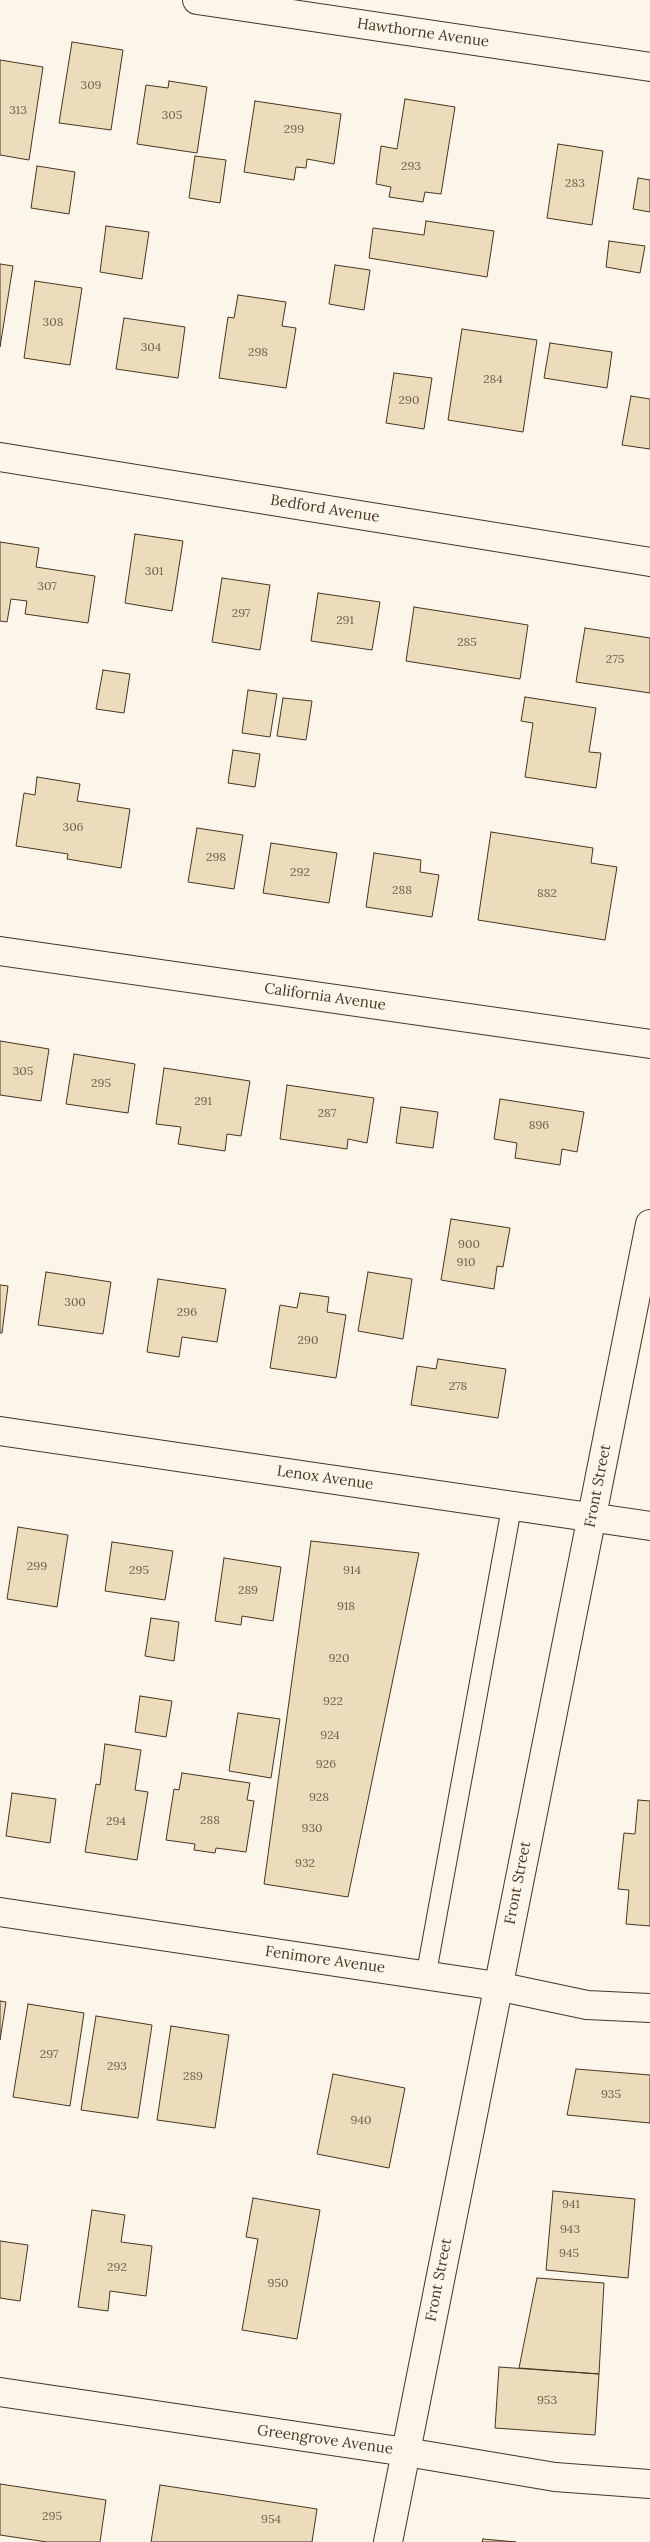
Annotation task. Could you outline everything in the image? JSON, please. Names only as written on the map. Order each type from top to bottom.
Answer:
[{"type":"street","name":"Hawthorne Avenue","points":[[197,0],[650,66]]},
{"type":"street","name":"Bedford Avenue","points":[[0,457],[650,562]]},
{"type":"street","name":"California Avenue","points":[[0,951],[650,1044]]},
{"type":"street","name":"Front Street","points":[[388,2542],[650,1224]]},
{"type":"street","name":"Lenox Avenue","points":[[0,1431],[592,1516],[650,1526]]},
{"type":"street","name":"Fenimore Avenue","points":[[0,1912],[497,1986],[587,2005],[650,2008]]},
{"type":"street","name":"Greengrove Avenue","points":[[0,2392],[406,2452],[555,2477],[650,2484]]},
{"type":"lane","points":[[426,1975],[512,1505]]},
{"type":"building","points":[[72,42],[123,50],[111,130],[59,123]]},
{"type":"building","points":[[0,60],[43,67],[29,160],[0,155]]},
{"type":"building","points":[[169,81],[207,87],[197,153],[137,144],[146,85],[168,88]]},
{"type":"building","points":[[405,99],[455,107],[441,194],[425,192],[423,202],[389,197],[391,187],[376,184],[381,146],[397,149]]},
{"type":"building","points":[[255,101],[341,114],[334,164],[307,159],[306,168],[296,167],[294,180],[244,172]]},
{"type":"building","points":[[558,144],[603,151],[592,225],[547,218]]},
{"type":"building","points":[[195,156],[226,160],[220,203],[189,198]]},
{"type":"building","points":[[37,166],[75,172],[69,214],[31,208]]},
{"type":"building","points":[[638,178],[650,180],[650,212],[633,209]]},
{"type":"building","points":[[426,221],[494,231],[487,277],[369,258],[373,228],[424,235]]},
{"type":"building","points":[[106,226],[149,232],[142,279],[100,272]]},
{"type":"building","points":[[609,241],[645,246],[640,273],[606,267]]},
{"type":"building","points":[[0,264],[13,266],[0,347]]},
{"type":"building","points":[[335,265],[370,270],[364,310],[329,304]]},
{"type":"building","points":[[35,281],[82,288],[70,365],[24,358]]},
{"type":"building","points":[[238,295],[286,302],[282,326],[296,328],[286,388],[219,378],[228,317],[234,318]]},
{"type":"building","points":[[124,318],[185,327],[178,378],[116,369]]},
{"type":"building","points":[[462,329],[537,340],[523,432],[448,420]]},
{"type":"building","points":[[550,343],[612,352],[607,388],[544,378]]},
{"type":"building","points":[[394,373],[432,378],[424,429],[386,423]]},
{"type":"building","points":[[631,396],[650,399],[650,449],[622,445]]},
{"type":"building","points":[[135,534],[183,541],[172,611],[125,603]]},
{"type":"building","points":[[0,542],[39,548],[36,567],[95,576],[88,623],[25,614],[27,601],[11,599],[7,622],[0,621]]},
{"type":"building","points":[[222,578],[270,585],[260,650],[212,642]]},
{"type":"building","points":[[318,593],[380,602],[372,650],[311,641]]},
{"type":"building","points":[[414,607],[528,625],[520,679],[406,661]]},
{"type":"building","points":[[585,628],[650,638],[650,693],[576,682]]},
{"type":"building","points":[[103,670],[130,674],[124,713],[96,709]]},
{"type":"building","points":[[248,690],[277,694],[270,737],[242,733]]},
{"type":"building","points":[[525,697],[596,708],[589,752],[601,753],[596,788],[525,777],[533,723],[521,721]]},
{"type":"building","points":[[283,698],[312,701],[306,740],[277,736]]},
{"type":"building","points":[[233,750],[260,754],[255,787],[228,783]]},
{"type":"building","points":[[37,777],[80,784],[77,801],[130,809],[121,868],[67,859],[68,854],[16,846],[24,793],[35,795]]},
{"type":"building","points":[[197,828],[243,835],[234,889],[188,882]]},
{"type":"building","points":[[491,832],[593,848],[591,863],[617,867],[605,940],[478,920]]},
{"type":"building","points":[[271,843],[337,853],[329,903],[263,893]]},
{"type":"building","points":[[374,853],[421,860],[420,872],[439,875],[432,917],[366,907]]},
{"type":"building","points":[[0,1041],[49,1049],[41,1101],[0,1095]]},
{"type":"building","points":[[74,1054],[135,1064],[128,1113],[66,1104]]},
{"type":"building","points":[[164,1068],[250,1081],[241,1136],[227,1134],[225,1151],[178,1144],[181,1127],[156,1124]]},
{"type":"building","points":[[287,1085],[374,1098],[367,1143],[348,1139],[347,1149],[280,1139]]},
{"type":"building","points":[[500,1099],[584,1112],[577,1152],[562,1149],[560,1165],[515,1158],[517,1143],[494,1139]]},
{"type":"building","points":[[401,1107],[438,1112],[433,1148],[396,1143]]},
{"type":"building","points":[[451,1219],[510,1228],[503,1267],[497,1266],[494,1289],[441,1280]]},
{"type":"building","points":[[46,1272],[111,1282],[103,1334],[38,1325]]},
{"type":"building","points":[[368,1272],[412,1279],[403,1339],[358,1331]]},
{"type":"building","points":[[158,1279],[226,1289],[217,1342],[182,1337],[179,1357],[147,1352]]},
{"type":"building","points":[[0,1285],[8,1286],[2,1333],[0,1333]]},
{"type":"building","points":[[300,1293],[329,1297],[327,1312],[346,1315],[336,1378],[270,1368],[280,1305],[297,1308]]},
{"type":"building","points":[[438,1359],[506,1369],[498,1418],[411,1405],[417,1366],[436,1369]]},
{"type":"building","points":[[18,1527],[68,1535],[57,1607],[7,1599]]},
{"type":"building","points":[[311,1541],[419,1553],[348,1897],[264,1884]]},
{"type":"building","points":[[112,1542],[173,1551],[165,1600],[105,1591]]},
{"type":"building","points":[[224,1558],[281,1567],[273,1621],[242,1616],[241,1625],[215,1621]]},
{"type":"building","points":[[151,1618],[179,1622],[174,1661],[145,1656]]},
{"type":"building","points":[[140,1696],[172,1701],[166,1737],[135,1732]]},
{"type":"building","points":[[238,1713],[280,1719],[271,1778],[229,1771]]},
{"type":"building","points":[[105,1744],[141,1750],[135,1790],[148,1792],[137,1860],[85,1852],[96,1784],[100,1785]]},
{"type":"building","points":[[182,1773],[250,1783],[247,1800],[254,1801],[246,1852],[216,1848],[215,1853],[194,1850],[195,1844],[166,1840],[174,1789],[179,1790]]},
{"type":"building","points":[[12,1793],[56,1799],[50,1843],[6,1836]]},
{"type":"building","points":[[638,1800],[650,1801],[650,1926],[626,1924],[629,1890],[618,1889],[624,1833],[635,1834]]},
{"type":"building","points":[[0,2001],[6,2002],[0,2040]]},
{"type":"building","points":[[28,2004],[84,2013],[70,2106],[13,2097]]},
{"type":"building","points":[[96,2016],[152,2025],[138,2118],[81,2110]]},
{"type":"building","points":[[171,2026],[229,2035],[215,2128],[157,2120]]},
{"type":"building","points":[[576,2069],[650,2075],[650,2123],[567,2115]]},
{"type":"building","points":[[333,2074],[405,2088],[389,2168],[317,2154]]},
{"type":"building","points":[[553,2191],[635,2199],[628,2278],[546,2270]]},
{"type":"building","points":[[253,2198],[320,2210],[297,2339],[242,2330],[258,2239],[246,2237]]},
{"type":"building","points":[[92,2210],[125,2215],[121,2242],[152,2246],[146,2296],[110,2291],[108,2311],[78,2307]]},
{"type":"building","points":[[0,2241],[28,2245],[20,2301],[0,2298]]},
{"type":"building","points":[[537,2278],[604,2283],[599,2374],[519,2368]]},
{"type":"building","points":[[499,2367],[599,2374],[595,2435],[495,2428]]},
{"type":"building","points":[[0,2484],[106,2500],[100,2542],[47,2542],[0,2535]]},
{"type":"building","points":[[160,2485],[317,2509],[312,2542],[151,2542]]},
{"type":"building","points":[[483,2539],[516,2542],[482,2542]]}]
